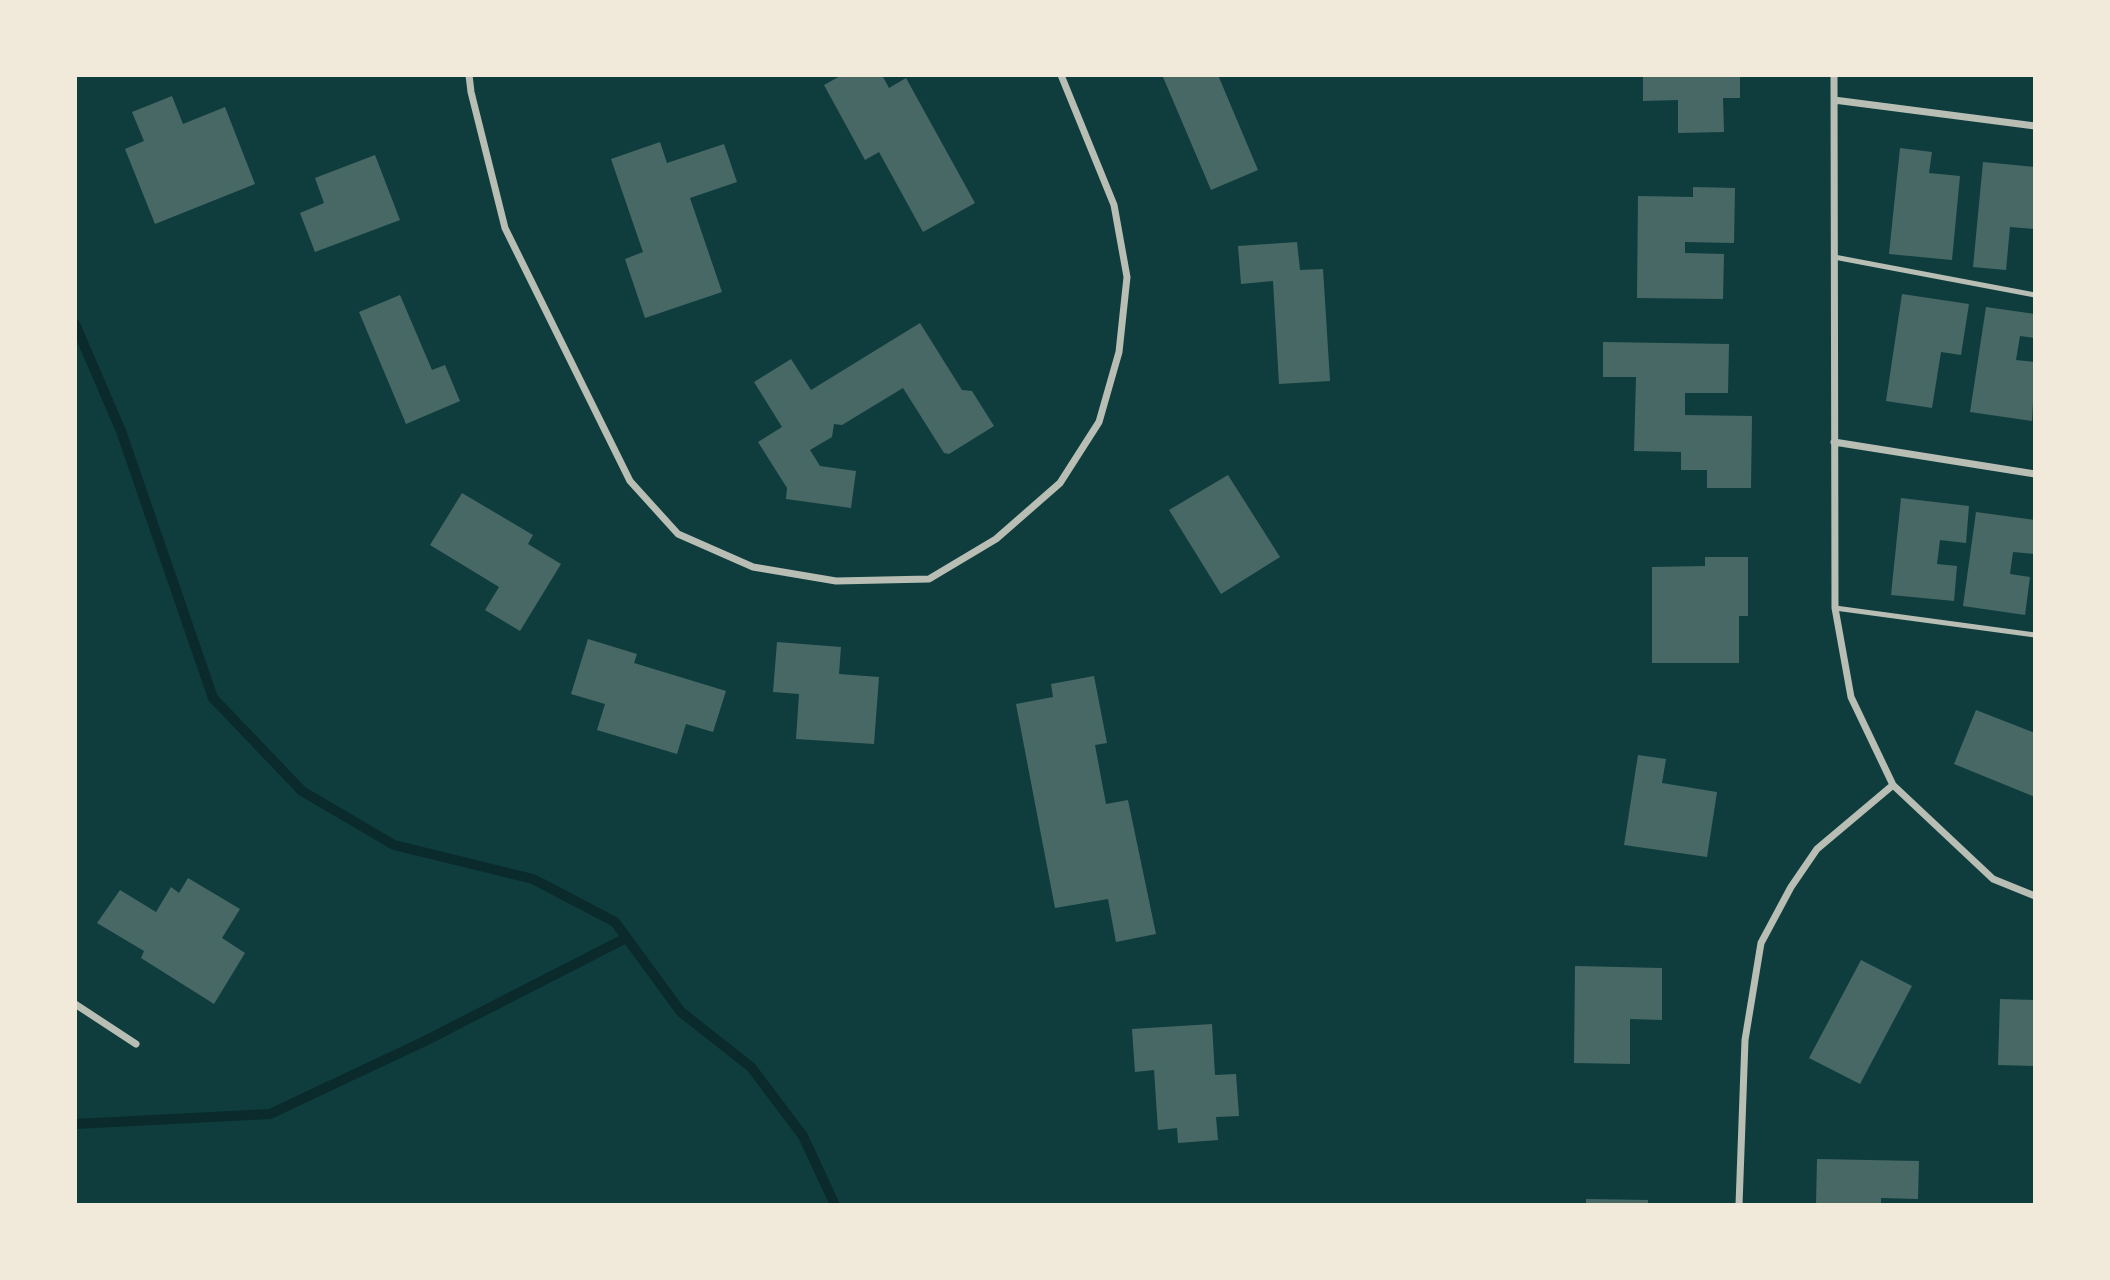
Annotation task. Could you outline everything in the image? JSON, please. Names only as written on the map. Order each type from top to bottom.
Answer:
[{"type":"street","points":[[470,75],[471,92],[505,228],[630,481],[678,534],[753,567],[836,581],[929,579],[996,539],[1060,483],[1099,422],[1119,352],[1127,277],[1114,205],[1061,75]]},
{"type":"street","points":[[1834,75],[1835,608],[1851,697],[1894,785],[1993,879],[2035,896]]},
{"type":"street","points":[[1834,100],[2035,126]]},
{"type":"street","points":[[1835,443],[2035,474]]},
{"type":"street","points":[[1739,1205],[1745,1040],[1761,943],[1791,887],[1817,849],[1894,785]]},
{"type":"street","points":[[75,1004],[136,1044]]},
{"type":"lane","points":[[1835,257],[2035,295]]},
{"type":"lane","points":[[1835,608],[2035,635]]},
{"type":"building","points":[[842,75],[882,75],[889,88],[906,78],[975,203],[923,232],[879,152],[865,160],[824,85]]},
{"type":"building","points":[[1218,75],[1258,170],[1211,190],[1163,77]]},
{"type":"building","points":[[1643,75],[1740,75],[1740,98],[1723,98],[1724,132],[1678,133],[1678,100],[1643,101]]},
{"type":"building","points":[[172,96],[183,124],[225,107],[255,184],[155,224],[125,149],[144,141],[132,112]]},
{"type":"building","points":[[660,142],[667,163],[724,144],[737,182],[690,198],[722,292],[645,318],[625,259],[643,252],[611,159]]},
{"type":"building","points":[[1900,148],[1932,152],[1929,173],[1960,176],[1952,260],[1889,254]]},
{"type":"building","points":[[375,155],[400,220],[315,252],[300,213],[324,203],[315,178]]},
{"type":"building","points":[[1983,162],[2035,167],[2035,229],[2010,227],[2006,270],[1973,267]]},
{"type":"building","points":[[1693,187],[1735,188],[1734,243],[1685,242],[1685,253],[1724,254],[1723,299],[1637,298],[1638,196],[1693,197]]},
{"type":"building","points":[[1297,242],[1300,270],[1323,269],[1330,381],[1279,384],[1273,281],[1241,284],[1238,246]]},
{"type":"building","points":[[1902,294],[1969,304],[1961,355],[1941,352],[1932,408],[1886,401]]},
{"type":"building","points":[[400,295],[432,370],[445,365],[460,401],[406,424],[359,312]]},
{"type":"building","points":[[1986,307],[2035,314],[2035,338],[2020,336],[2016,360],[2035,362],[2032,421],[1970,412]]},
{"type":"building","points":[[920,323],[962,390],[972,391],[994,426],[949,454],[944,453],[903,388],[842,425],[834,424],[832,437],[810,450],[820,466],[856,471],[851,508],[786,499],[787,488],[758,442],[782,427],[754,382],[791,359],[811,390]]},
{"type":"building","points":[[1603,342],[1729,344],[1728,393],[1685,393],[1685,415],[1752,416],[1751,488],[1707,488],[1707,470],[1681,470],[1681,452],[1634,451],[1636,377],[1603,377]]},
{"type":"building","points":[[1228,475],[1280,557],[1221,594],[1169,510]]},
{"type":"building","points":[[462,493],[533,535],[528,544],[561,564],[520,631],[485,610],[499,587],[430,545]]},
{"type":"building","points":[[1901,498],[1969,506],[1966,543],[1940,540],[1937,564],[1957,566],[1954,601],[1891,595]]},
{"type":"building","points":[[1976,512],[2035,520],[2035,554],[2013,552],[2010,574],[2030,577],[2025,615],[1963,606]]},
{"type":"building","points":[[1705,557],[1748,557],[1748,616],[1739,616],[1739,663],[1652,663],[1652,567],[1705,566]]},
{"type":"building","points":[[588,639],[637,654],[634,663],[726,691],[713,732],[686,724],[677,754],[597,730],[605,704],[571,694]]},
{"type":"building","points":[[777,642],[841,647],[839,674],[879,677],[874,744],[796,739],[799,694],[773,692]]},
{"type":"building","points":[[1094,676],[1107,743],[1095,745],[1106,804],[1128,800],[1156,934],[1116,942],[1108,899],[1055,908],[1016,704],[1053,697],[1051,684]]},
{"type":"building","points":[[1976,710],[2035,733],[2035,797],[1954,764]]},
{"type":"building","points":[[1638,755],[1666,759],[1662,783],[1717,792],[1707,857],[1624,845]]},
{"type":"building","points":[[188,878],[240,909],[222,938],[245,953],[214,1004],[141,958],[144,951],[97,923],[120,890],[156,912],[171,887],[179,893]]},
{"type":"building","points":[[1861,960],[1912,986],[1860,1084],[1809,1058]]},
{"type":"building","points":[[1575,966],[1662,968],[1662,1020],[1630,1019],[1630,1064],[1574,1063]]},
{"type":"building","points":[[2000,999],[2035,1000],[2035,1066],[1998,1065]]},
{"type":"building","points":[[1212,1024],[1215,1075],[1236,1074],[1239,1116],[1216,1117],[1218,1140],[1178,1143],[1177,1128],[1158,1130],[1154,1070],[1135,1072],[1132,1029]]},
{"type":"building","points":[[1817,1159],[1919,1161],[1918,1199],[1881,1198],[1881,1205],[1816,1205]]},
{"type":"building","points":[[1586,1199],[1648,1200],[1648,1205],[1586,1205]]},
{"type":"waterway","points":[[75,324],[121,431],[213,698],[302,791],[394,845],[533,879],[615,922],[681,1012],[751,1067],[803,1136],[835,1205]]},
{"type":"waterway","points":[[75,1124],[270,1114],[425,1041],[626,938]]}]
